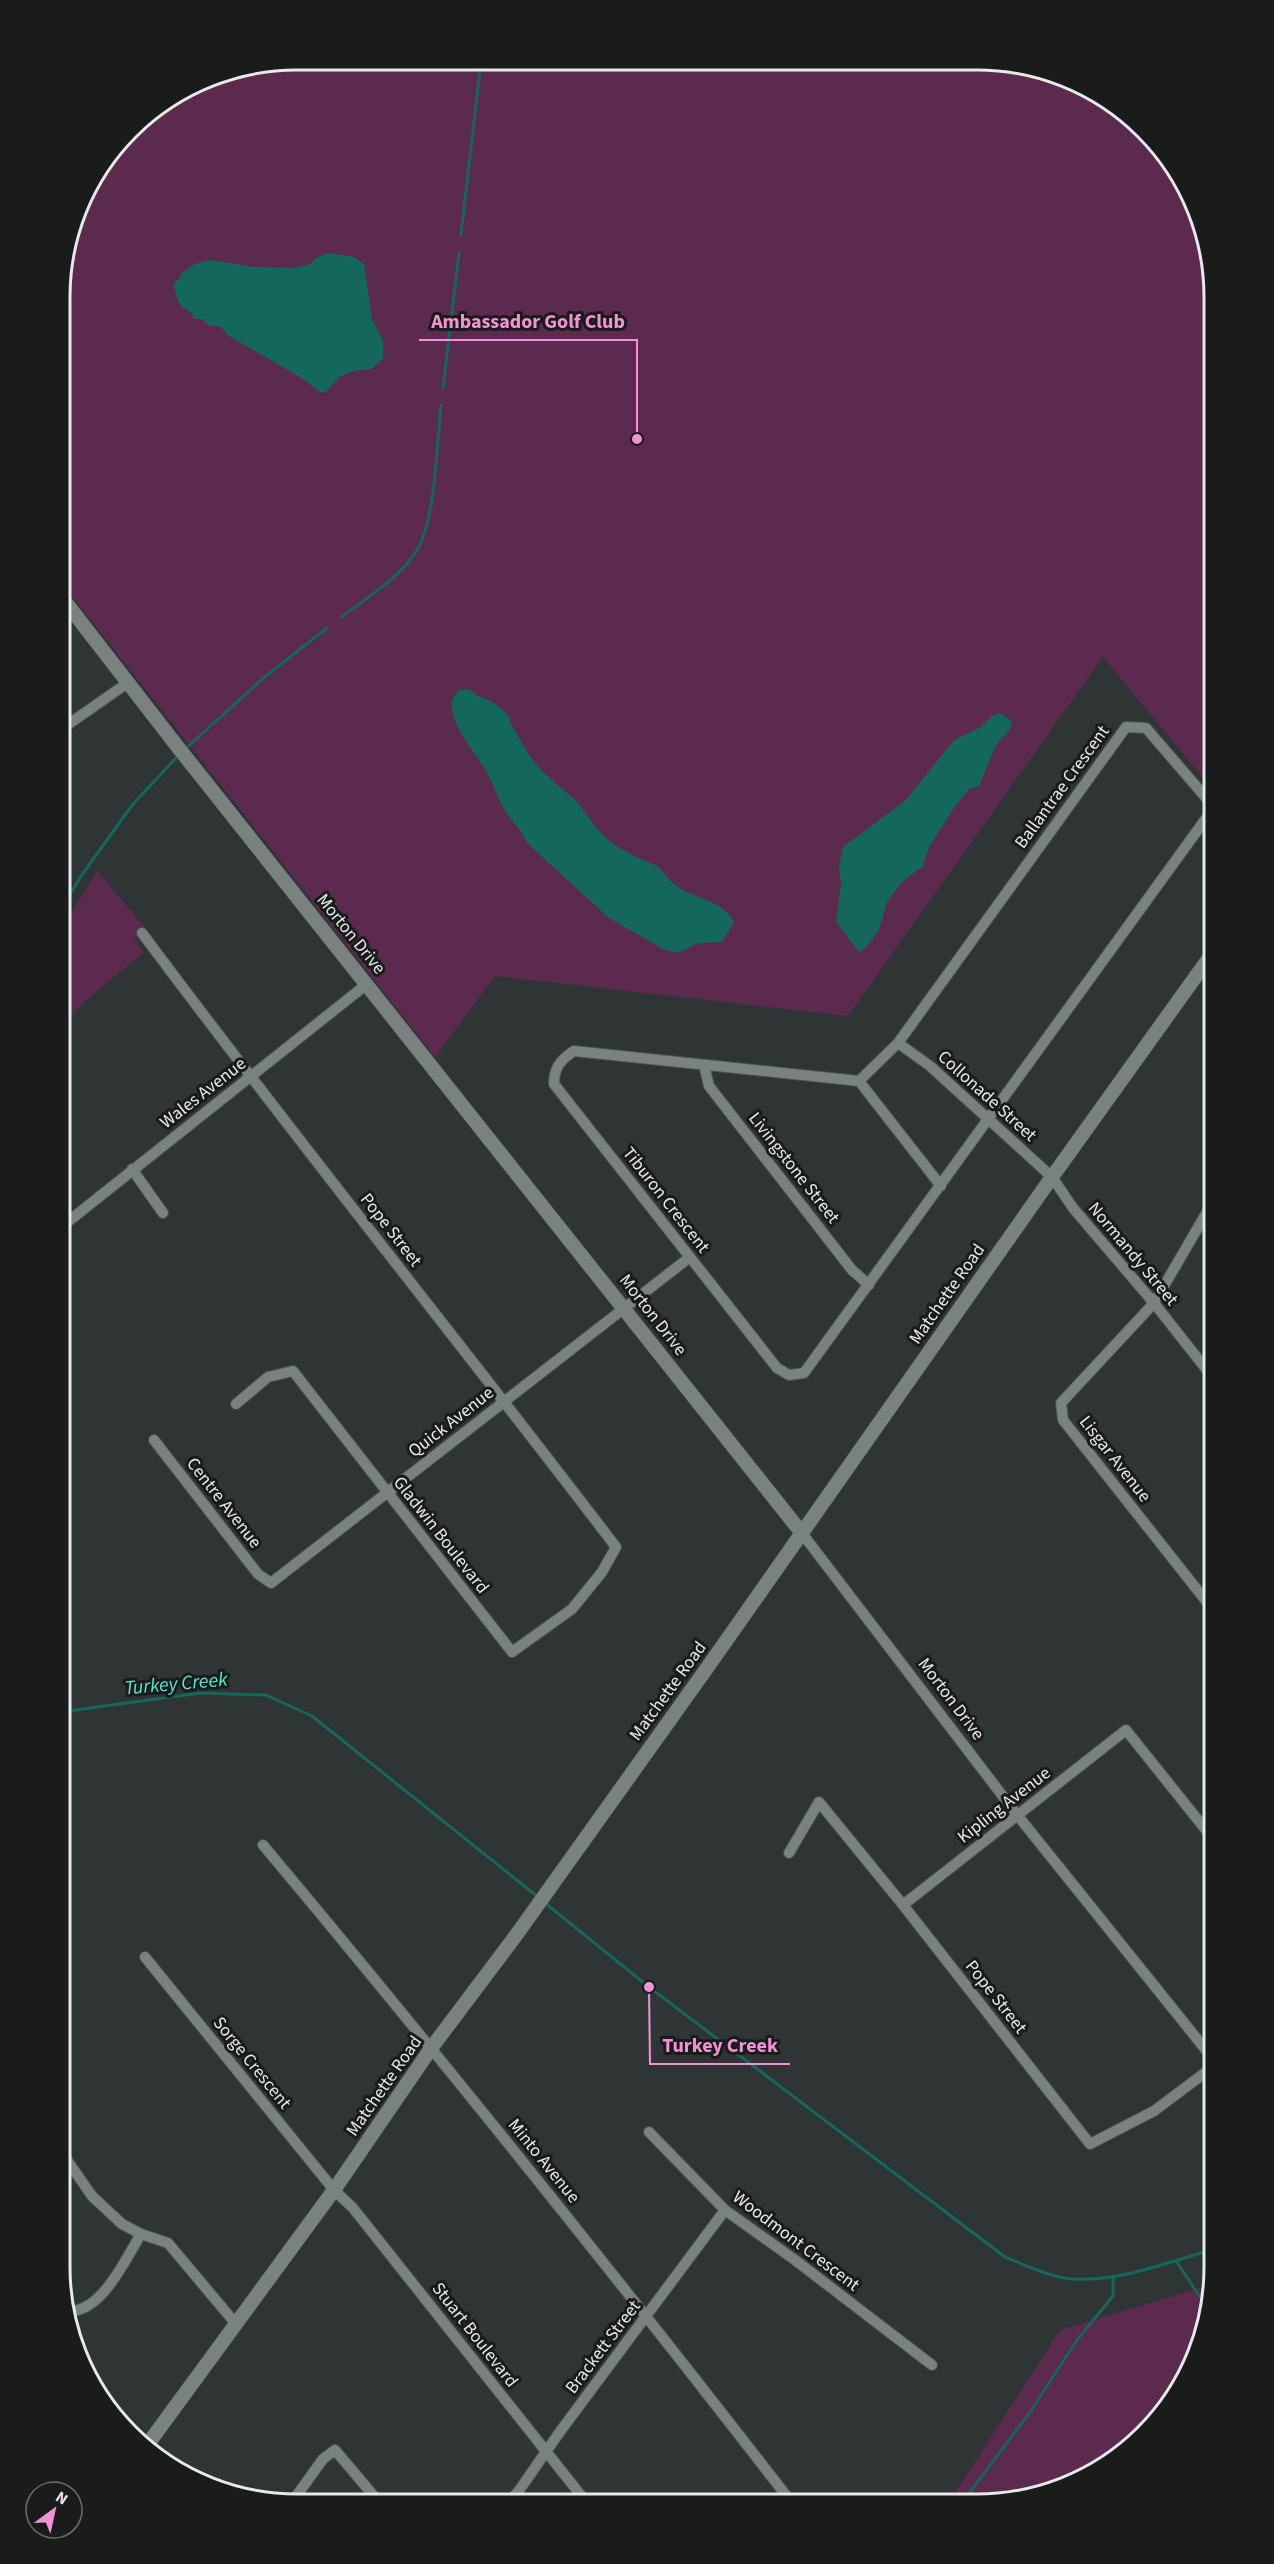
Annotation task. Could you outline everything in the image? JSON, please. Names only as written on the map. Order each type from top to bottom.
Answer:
[{"type":"street","name":"Morton Drive","points":[[70,608],[177,746],[801,1532],[1018,1816],[1204,2048]]},
{"type":"street","points":[[70,723],[129,682]]},
{"type":"street","name":"Ballantrae Crescent","points":[[898,1043],[1126,727],[1146,728],[1204,795]]},
{"type":"street","name":"Ballantrae Crescent","points":[[990,1119],[1204,821]]},
{"type":"street","name":"Pope Street","points":[[141,933],[250,1077],[616,1547]]},
{"type":"street","name":"Matchette Road","points":[[151,2440],[334,2190],[432,2047],[517,1934],[1204,965]]},
{"type":"street","name":"Wales Avenue","points":[[70,1220],[367,984]]},
{"type":"street","points":[[898,1043],[859,1082],[941,1186]]},
{"type":"street","name":"Collonade Street","points":[[898,1043],[930,1066],[1052,1178]]},
{"type":"street","name":"Tiburon Crescent","points":[[859,1082],[574,1051],[562,1059],[554,1072],[554,1084],[777,1368],[789,1375],[804,1373],[990,1119]]},
{"type":"street","name":"Livingstone Street","points":[[704,1065],[709,1086],[852,1270],[869,1285]]},
{"type":"street","points":[[132,1169],[163,1213]]},
{"type":"street","name":"Normandy Street","points":[[1052,1178],[1073,1208],[1204,1366]]},
{"type":"street","name":"Lisgar Avenue","points":[[1204,1217],[1154,1303],[1061,1403],[1063,1420],[1204,1598]]},
{"type":"street","name":"Quick Avenue","points":[[271,1582],[690,1257]]},
{"type":"street","name":"Gladwin Boulevard","points":[[236,1404],[268,1377],[292,1371],[512,1652],[572,1609],[602,1572],[616,1547]]},
{"type":"street","name":"Centre Avenue","points":[[154,1440],[258,1574],[271,1582]]},
{"type":"street","name":"Kipling Avenue","points":[[903,1905],[1126,1730],[1204,1828]]},
{"type":"street","name":"Pope Street","points":[[789,1853],[819,1802],[903,1905],[1090,2144],[1154,2111],[1204,2074]]},
{"type":"street","name":"Minto Avenue","points":[[263,1845],[432,2047],[647,2316],[784,2494]]},
{"type":"street","name":"Sorge Crescent","points":[[145,1957],[334,2190]]},
{"type":"street","name":"Woodmont Crescent","points":[[649,2132],[725,2210],[795,2260],[932,2365]]},
{"type":"street","points":[[70,2165],[92,2196],[122,2224],[141,2234],[168,2243],[236,2324]]},
{"type":"street","name":"Stuart Boulevard","points":[[334,2190],[353,2208],[580,2494]]},
{"type":"street","name":"Brackett Street","points":[[514,2494],[725,2210]]},
{"type":"street","points":[[75,2312],[94,2303],[111,2282],[141,2234]]},
{"type":"street","points":[[298,2494],[323,2459],[335,2450],[372,2494]]},
{"type":"shaded area","points":[[297,70],[977,70],[1006,72],[1036,78],[1077,94],[1115,117],[1157,159],[1173,184],[1196,238],[1202,268],[1204,297],[1204,779],[1103,657],[848,1016],[495,976],[435,1057],[70,594],[70,297],[72,268],[78,238],[88,210],[117,159],[159,117],[197,94],[238,78],[268,72]]},
{"type":"shaded area","points":[[328,253],[354,257],[364,264],[372,319],[383,341],[383,359],[371,369],[353,371],[339,377],[327,391],[321,393],[300,377],[227,335],[220,326],[210,326],[202,319],[193,319],[192,313],[178,301],[174,284],[181,273],[195,264],[209,260],[256,267],[295,268],[310,264],[316,258]]},
{"type":"shaded area","points":[[468,689],[495,704],[509,716],[524,747],[536,764],[576,801],[604,836],[628,853],[658,867],[682,889],[715,904],[729,914],[734,922],[722,942],[696,944],[681,952],[663,949],[609,918],[527,843],[504,809],[486,771],[456,723],[453,715],[453,699],[459,690]]},
{"type":"shaded area","points":[[999,713],[1011,720],[1011,727],[994,749],[979,786],[969,789],[954,808],[929,847],[923,866],[902,882],[887,902],[879,930],[864,950],[859,952],[836,922],[841,884],[839,867],[843,847],[906,800],[954,740],[981,727],[992,716]]},
{"type":"shaded area","points":[[97,871],[145,927],[134,939],[144,952],[84,1002],[70,1018],[70,916]]},
{"type":"shaded area","points":[[1203,2287],[1196,2326],[1173,2380],[1157,2405],[1115,2447],[1077,2470],[1036,2486],[1006,2492],[954,2494],[1060,2330]]},
{"type":"waterway","points":[[461,235],[480,70]]},
{"type":"waterway","points":[[443,388],[459,253]]},
{"type":"waterway","points":[[342,617],[402,569],[417,550],[428,521],[441,406]]},
{"type":"waterway","points":[[185,749],[266,676],[327,628]]},
{"type":"waterway","points":[[70,894],[133,804],[178,756]]},
{"type":"waterway","name":"Turkey Creek","points":[[70,1711],[201,1693],[266,1695],[312,1716],[538,1897]]},
{"type":"waterway","name":"Turkey Creek","points":[[545,1903],[649,1987],[1005,2257],[1055,2276],[1090,2279],[1144,2270],[1204,2252]]},
{"type":"waterway","points":[[1176,2261],[1201,2299]]},
{"type":"waterway","points":[[969,2494],[1028,2415],[1077,2340],[1113,2296],[1113,2276]]},
{"type":"place","name":"Ambassador Golf Club","points":[[637,439]]},
{"type":"place","name":"Turkey Creek","points":[[649,1987]]}]
